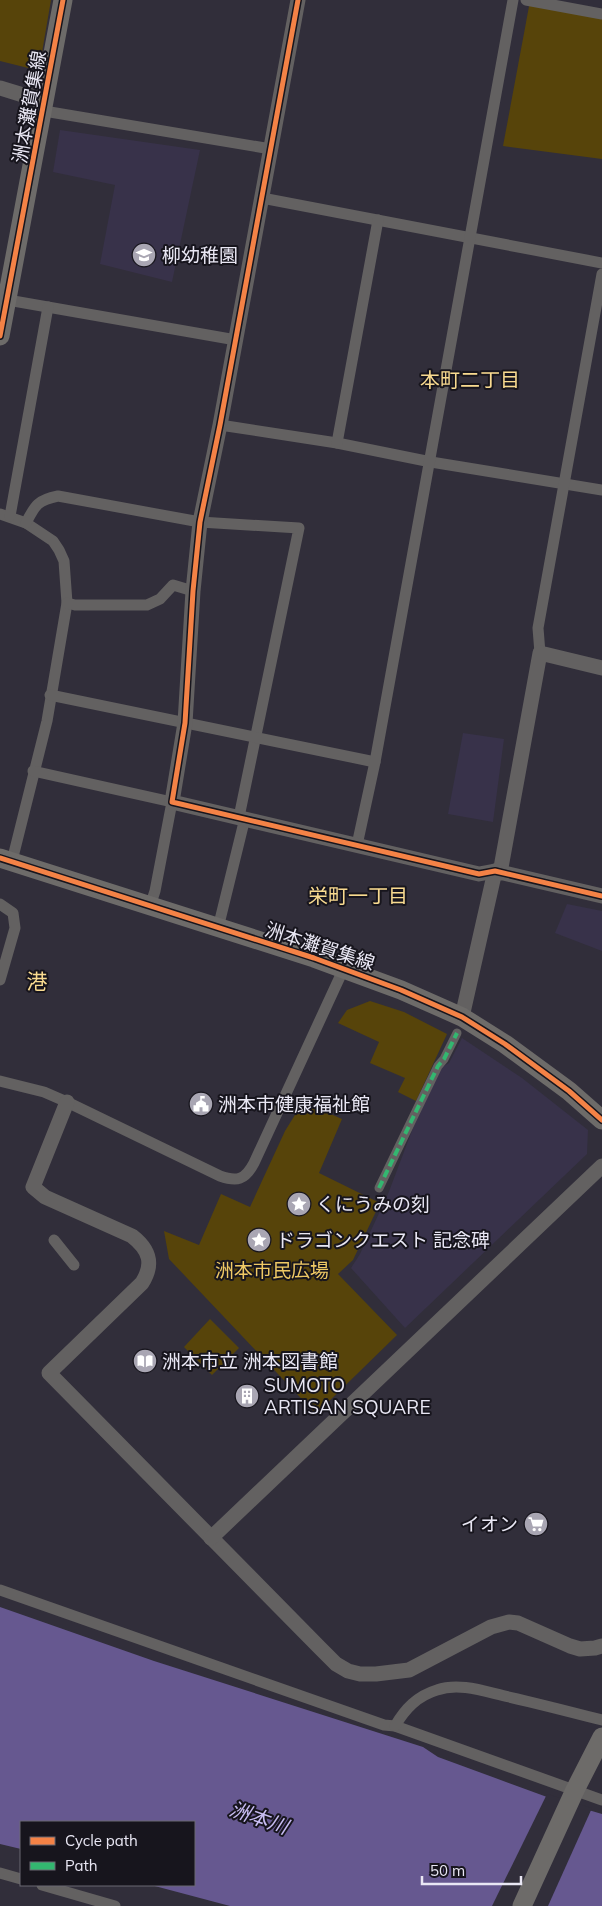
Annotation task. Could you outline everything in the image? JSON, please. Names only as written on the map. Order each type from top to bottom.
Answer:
[{"type":"main road","name":"洲本灘賀集線","points":[[0,336],[3,300],[45,104],[63,0]]},
{"type":"main road","name":"洲本灘賀集線","points":[[6,860],[344,968],[382,982],[529,1061],[602,1120]]},
{"type":"main road","points":[[522,1906],[575,1790],[602,1737]]},
{"type":"street","points":[[150,906],[155,891],[185,723],[193,591],[200,522],[236,340],[298,0]]},
{"type":"street","points":[[356,845],[375,762],[431,462],[513,0]]},
{"type":"street","points":[[526,0],[602,14]]},
{"type":"street","points":[[0,88],[45,104],[271,149]]},
{"type":"street","points":[[262,198],[470,236],[602,263]]},
{"type":"street","points":[[337,443],[378,220]]},
{"type":"street","points":[[379,1188],[438,1066],[444,1059],[459,1025],[497,872],[540,653],[538,628],[602,274]]},
{"type":"street","points":[[3,300],[236,340]]},
{"type":"street","points":[[6,860],[33,771],[46,720],[67,603],[64,562],[53,541],[26,523],[5,515],[48,307]]},
{"type":"street","points":[[220,425],[337,443],[431,462],[602,490]]},
{"type":"street","points":[[26,523],[33,507],[43,499],[58,496],[200,522],[299,528],[218,928]]},
{"type":"street","points":[[67,603],[85,605],[147,605],[160,599],[173,585],[193,591]]},
{"type":"street","points":[[540,653],[602,668]]},
{"type":"street","points":[[50,695],[375,762]]},
{"type":"street","points":[[33,771],[242,817],[479,874],[497,872],[602,896]]},
{"type":"street","points":[[0,904],[14,913],[15,928],[0,980]]},
{"type":"street","points":[[0,1081],[44,1092],[220,1176],[238,1180],[246,1174],[254,1163],[344,968]]},
{"type":"street","points":[[67,1102],[32,1187],[45,1197],[132,1236],[143,1246],[147,1254],[149,1272],[142,1284],[49,1372],[211,1538],[336,1664],[348,1671],[360,1674],[376,1674],[409,1670],[492,1627],[509,1622],[518,1622],[570,1646],[588,1648],[602,1646]]},
{"type":"street","points":[[211,1538],[602,1166]]},
{"type":"street","points":[[54,1240],[74,1265]]},
{"type":"street","points":[[0,1590],[384,1724],[395,1726],[602,1800]]},
{"type":"street","points":[[395,1726],[402,1713],[415,1700],[437,1690],[453,1687],[468,1688],[602,1720]]},
{"type":"street","points":[[0,1872],[20,1879]]},
{"type":"street","points":[[46,1886],[116,1906]]},
{"type":"shaded area","points":[[60,130],[200,150],[172,282],[100,264],[115,185],[53,172]]},
{"type":"shaded area","points":[[463,733],[504,739],[493,822],[448,814]]},
{"type":"shaded area","points":[[567,904],[602,911],[602,951],[555,933]]},
{"type":"shaded area","points":[[462,1038],[522,1078],[588,1130],[587,1154],[405,1328],[351,1268],[360,1254],[388,1194],[413,1128],[442,1067],[449,1063]]},
{"type":"green space","points":[[0,0],[51,0],[40,64],[32,69],[0,61]]},
{"type":"green space","points":[[530,1],[602,17],[602,159],[503,146]]},
{"type":"green space","points":[[370,1001],[404,1012],[447,1034],[416,1101],[398,1092],[405,1078],[370,1063],[379,1042],[338,1023],[347,1010]]},
{"type":"green space","name":"洲本市民広場","points":[[303,1102],[342,1119],[319,1173],[380,1203],[353,1260],[338,1274],[397,1335],[316,1414],[169,1259],[164,1231],[199,1245],[221,1194],[250,1207],[285,1131]]},
{"type":"green space","points":[[210,1319],[239,1348],[212,1375],[184,1347]]},
{"type":"water","name":"洲本川","points":[[0,1607],[154,1661],[423,1747],[438,1757],[558,1801],[602,1814],[602,1906],[230,1906],[155,1886],[195,1886],[195,1821],[20,1821],[20,1849],[0,1844]]},
{"type":"pier","points":[[547,1794],[592,1808],[548,1906],[492,1906]]},
{"type":"marked path","points":[[379,1188],[438,1066],[444,1059],[457,1033]]},
{"type":"cycle path","points":[[0,336],[63,0]]},
{"type":"cycle path","points":[[298,0],[220,425],[200,522],[193,591],[185,723],[172,802],[479,874],[495,871],[602,896]]},
{"type":"cycle path","points":[[0,858],[314,958],[401,990],[462,1017],[505,1044],[569,1091],[602,1120]]},
{"type":"place","name":"柳幼稚園","points":[[144,255]]},
{"type":"place","name":"洲本市健康福祉館","points":[[201,1104]]},
{"type":"place","name":"くにうみの刻","points":[[299,1204]]},
{"type":"place","name":"ドラゴンクエスト 記念碑","points":[[259,1240]]},
{"type":"place","name":"洲本市立 洲本図書館","points":[[145,1361]]},
{"type":"place","name":"SUMOTO ARTISAN SQUARE","points":[[247,1396]]},
{"type":"place","name":"イオン","points":[[536,1524]]},
{"type":"district","name":"本町二丁目","points":[[470,380]]},
{"type":"district","name":"栄町一丁目","points":[[358,896]]},
{"type":"district","name":"港","points":[[37,982]]}]
